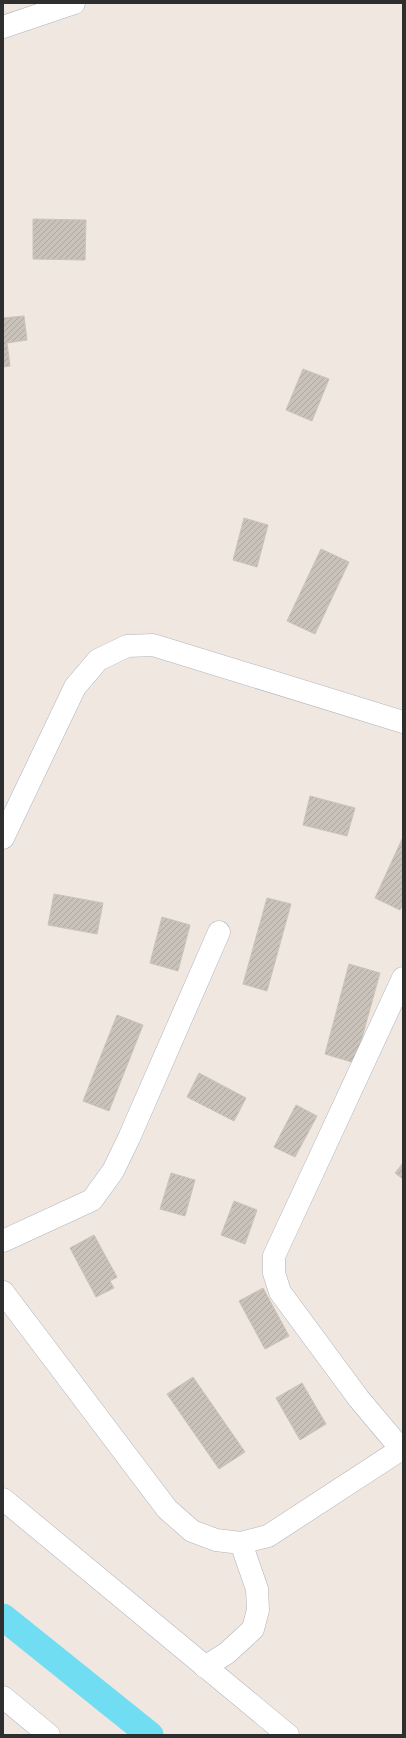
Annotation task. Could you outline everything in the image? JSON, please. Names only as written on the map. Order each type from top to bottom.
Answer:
[{"type":"street","points":[[3,27],[74,3]]},
{"type":"street","points":[[3,838],[75,687],[98,660],[127,646],[153,645],[403,722]]},
{"type":"street","points":[[3,1241],[92,1200],[113,1171],[129,1138],[218,932]]},
{"type":"street","points":[[3,1292],[168,1509],[192,1531],[216,1540],[241,1543],[268,1536],[402,1449],[359,1399],[280,1292],[274,1272],[274,1256],[403,978]]},
{"type":"street","points":[[3,1499],[288,1735]]},
{"type":"street","points":[[205,1667],[227,1653],[253,1629],[258,1610],[257,1589],[241,1543]]},
{"type":"street","points":[[3,1697],[49,1735]]},
{"type":"building","points":[[33,219],[86,220],[85,260],[33,259]]},
{"type":"building","points":[[24,316],[27,340],[7,343],[10,366],[3,367],[3,318]]},
{"type":"building","points":[[303,369],[329,379],[312,421],[286,410]]},
{"type":"building","points":[[244,518],[268,525],[257,567],[233,560]]},
{"type":"building","points":[[321,549],[349,562],[315,634],[287,621]]},
{"type":"building","points":[[310,796],[355,808],[347,836],[303,825]]},
{"type":"building","points":[[403,837],[403,904],[400,910],[375,898]]},
{"type":"building","points":[[54,894],[103,903],[97,934],[48,925]]},
{"type":"building","points":[[267,898],[291,904],[267,991],[243,984]]},
{"type":"building","points":[[162,917],[190,925],[178,971],[150,963]]},
{"type":"building","points":[[349,964],[380,973],[355,1063],[325,1054]]},
{"type":"building","points":[[117,1015],[143,1025],[109,1111],[83,1101]]},
{"type":"building","points":[[199,1073],[246,1098],[234,1121],[187,1097]]},
{"type":"building","points":[[296,1105],[317,1116],[295,1157],[274,1147]]},
{"type":"building","points":[[403,1163],[403,1179],[395,1173]]},
{"type":"building","points":[[171,1173],[195,1180],[185,1216],[160,1209]]},
{"type":"building","points":[[234,1201],[257,1210],[245,1244],[221,1235]]},
{"type":"building","points":[[94,1235],[117,1277],[110,1281],[114,1288],[96,1297],[70,1248]]},
{"type":"building","points":[[263,1288],[289,1336],[265,1349],[239,1301]]},
{"type":"building","points":[[193,1377],[245,1452],[219,1469],[167,1394]]},
{"type":"building","points":[[302,1383],[326,1424],[300,1440],[276,1398]]},
{"type":"waterway","points":[[3,1617],[150,1735]]}]
